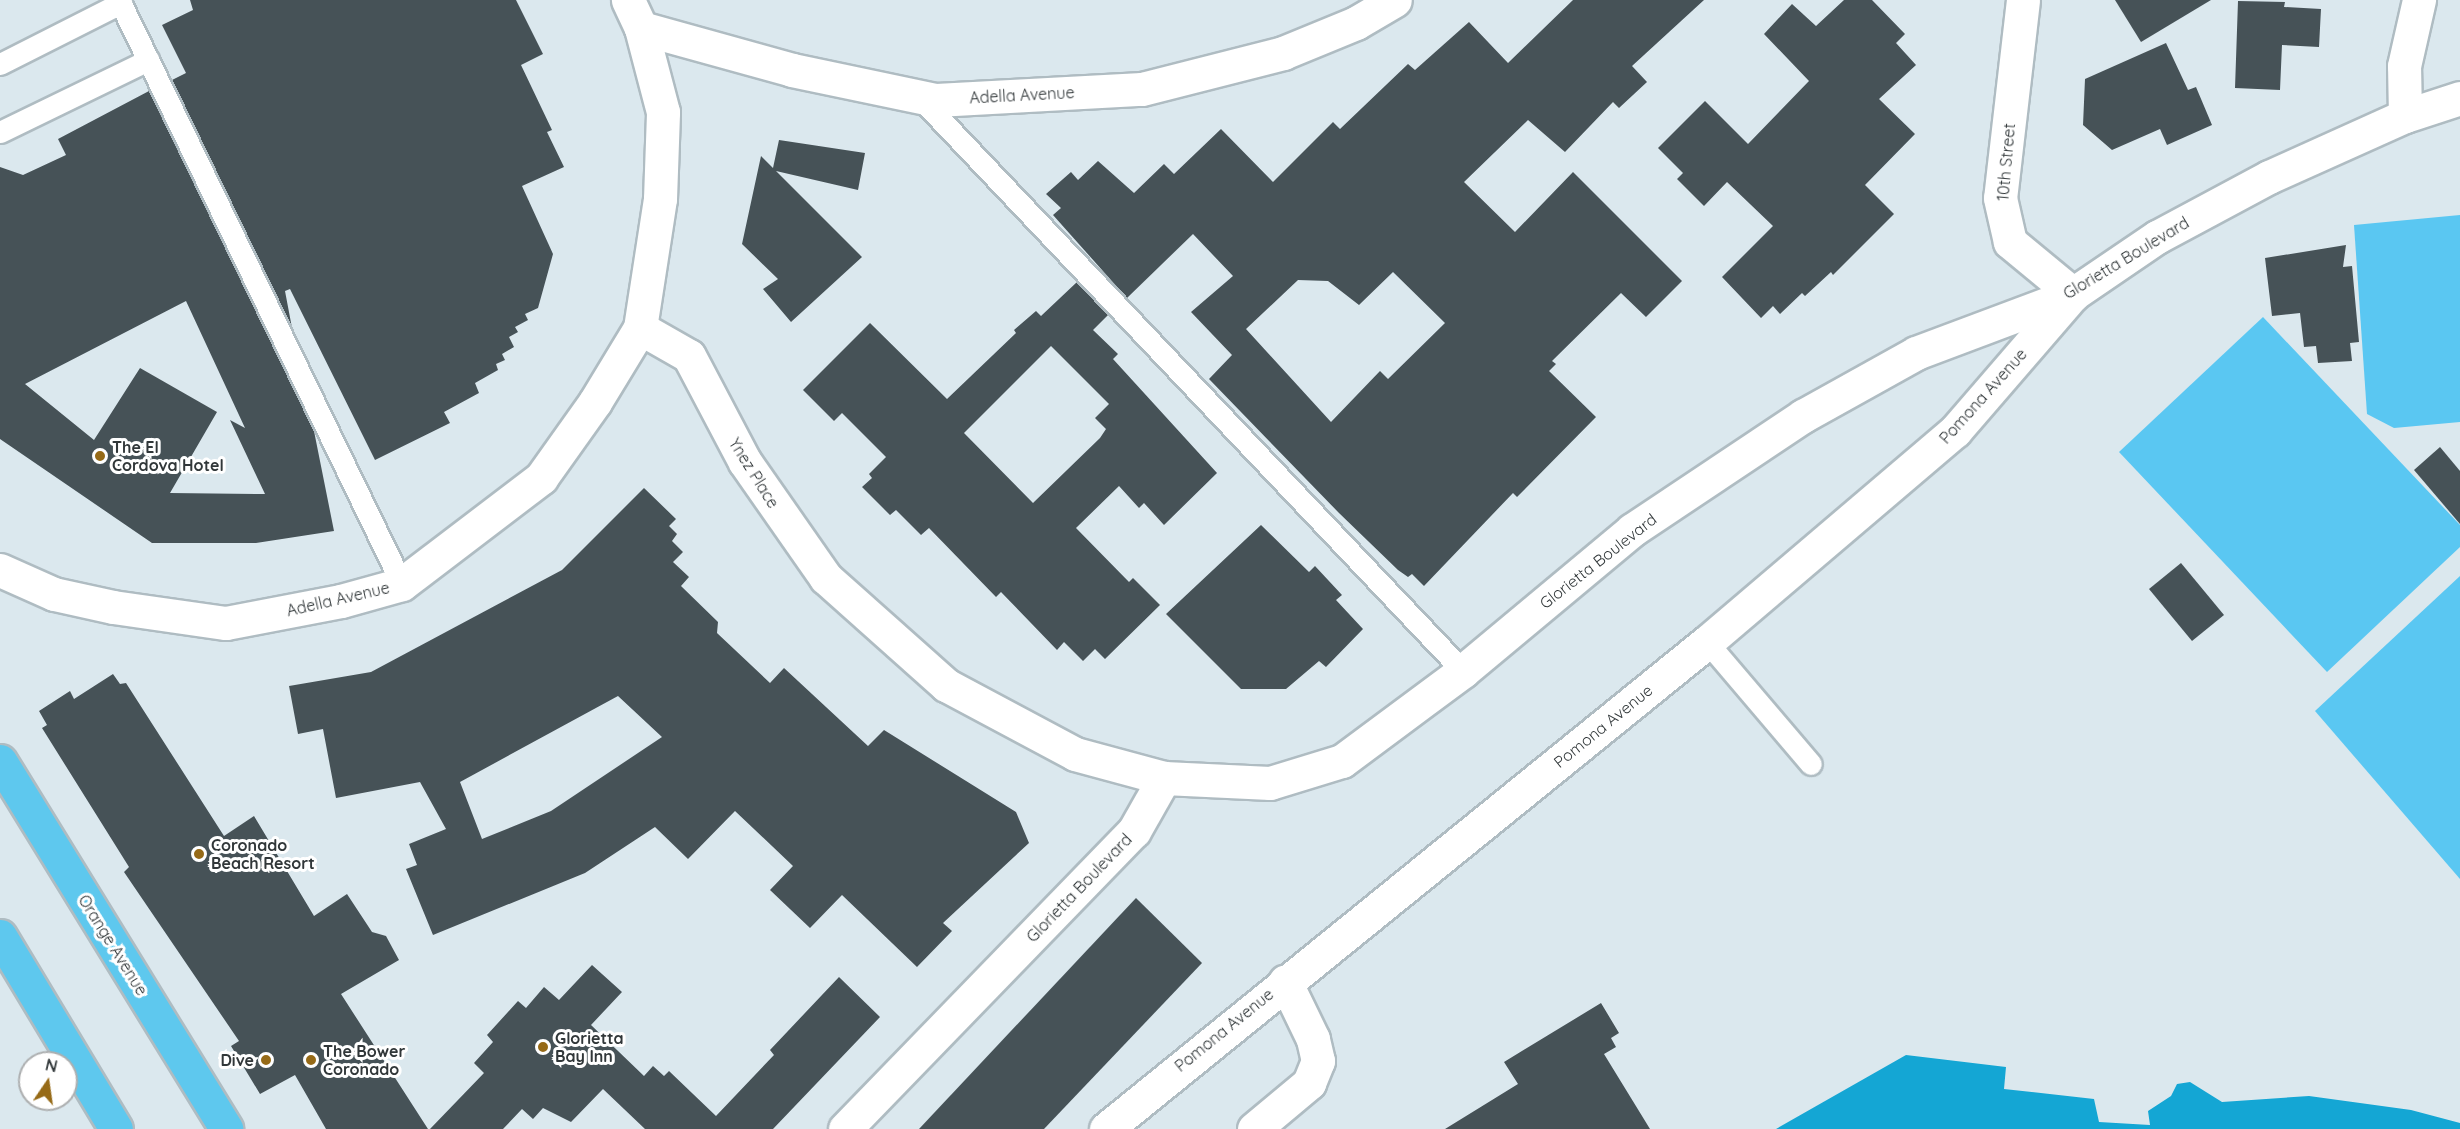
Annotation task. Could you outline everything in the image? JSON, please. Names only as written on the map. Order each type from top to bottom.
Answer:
[{"type":"highway","name":"Orange Avenue","points":[[0,761],[226,1129]]},
{"type":"highway","points":[[0,936],[116,1129]]},
{"type":"street","name":"Adella Avenue","points":[[635,14],[792,70],[936,100],[1142,89],[1283,53],[1356,23],[1395,0]]},
{"type":"street","name":"10th Street","points":[[2023,0],[2000,198],[2010,242],[2073,294]]},
{"type":"street","points":[[2405,116],[2404,66],[2419,0]]},
{"type":"street","points":[[635,14],[663,112],[660,199],[640,328]]},
{"type":"street","name":"Glorietta Boulevard","points":[[845,1129],[1134,831],[1164,778],[1270,783],[1342,761],[1463,671],[1632,530],[1803,416],[1916,353],[2073,294],[2157,237],[2269,177],[2405,116],[2460,98]]},
{"type":"street","name":"Pomona Avenue","points":[[1106,1129],[1285,981],[1707,642],[1955,430],[2073,294]]},
{"type":"street","name":"Adella Avenue","points":[[0,570],[54,594],[113,607],[226,622],[341,601],[402,584],[541,478],[595,402],[640,328]]},
{"type":"street","name":"Ynez Place","points":[[640,328],[689,356],[745,462],[826,578],[946,685],[1076,754],[1164,778]]},
{"type":"street","points":[[1254,1129],[1310,1083],[1318,1061],[1313,1039],[1285,981]]},
{"type":"lane","points":[[0,64],[120,2],[402,584]]},
{"type":"lane","points":[[0,132],[148,60]]},
{"type":"lane","points":[[920,98],[1463,671]]},
{"type":"lane","points":[[1707,642],[1811,764]]},
{"type":"shaded area","points":[[2460,215],[2460,422],[2394,428],[2367,414],[2354,225]]},
{"type":"shaded area","points":[[2263,317],[2460,525],[2460,547],[2327,672],[2119,452]]},
{"type":"shaded area","points":[[2460,576],[2460,879],[2315,711]]},
{"type":"shaded area","points":[[1906,1055],[2006,1067],[2004,1089],[2094,1099],[2099,1122],[2150,1125],[2148,1111],[2171,1096],[2177,1084],[2190,1082],[2222,1102],[2309,1096],[2411,1110],[2460,1123],[2460,1129],[1776,1129]]},
{"type":"building","points":[[190,0],[516,0],[543,54],[521,65],[552,130],[547,132],[564,167],[522,186],[553,254],[538,308],[525,314],[528,320],[515,327],[518,332],[509,337],[514,347],[502,354],[505,360],[496,364],[498,370],[475,383],[479,393],[444,412],[450,423],[375,460],[290,289],[285,291],[292,328],[172,80],[186,73],[162,25],[193,10]]},
{"type":"building","points":[[1573,0],[1704,0],[1632,66],[1647,82],[1619,108],[1613,102],[1565,152],[1528,120],[1464,182],[1515,232],[1573,172],[1682,281],[1646,317],[1621,293],[1552,361],[1556,364],[1549,371],[1596,417],[1517,497],[1513,493],[1424,586],[1412,574],[1408,577],[1398,570],[1339,513],[1209,379],[1232,355],[1191,312],[1233,276],[1193,234],[1127,298],[1053,215],[1061,208],[1046,194],[1071,172],[1078,180],[1098,161],[1134,193],[1164,164],[1174,174],[1221,129],[1273,182],[1333,122],[1340,129],[1408,64],[1415,70],[1469,22],[1508,63]],"holes":[[[1393,272],[1445,323],[1388,379],[1380,371],[1331,422],[1246,329],[1298,280],[1328,281],[1359,305]]]},
{"type":"building","points":[[1844,0],[1872,0],[1905,34],[1896,43],[1916,65],[1879,99],[1915,134],[1865,185],[1894,214],[1833,275],[1831,272],[1805,296],[1802,293],[1780,314],[1773,306],[1761,318],[1722,277],[1773,226],[1727,182],[1704,206],[1677,179],[1683,173],[1658,148],[1705,101],[1748,144],[1809,81],[1764,34],[1792,4],[1816,26]]},
{"type":"building","points":[[2115,0],[2211,0],[2141,42]]},
{"type":"building","points":[[2238,1],[2285,2],[2284,7],[2321,9],[2319,47],[2282,45],[2280,90],[2235,88]]},
{"type":"building","points":[[2166,43],[2188,90],[2196,87],[2212,125],[2167,145],[2160,129],[2112,150],[2083,125],[2085,79]]},
{"type":"building","points":[[149,91],[314,431],[334,531],[256,543],[152,543],[0,439],[0,167],[23,175],[66,155],[58,139]],"holes":[[[186,301],[245,428],[230,420],[265,494],[170,493],[217,412],[140,368],[94,440],[25,384]]]},
{"type":"building","points":[[779,140],[865,153],[858,190],[776,171],[862,257],[791,322],[763,289],[778,279],[742,244],[761,156],[773,168]]},
{"type":"building","points":[[2346,245],[2343,267],[2352,266],[2359,342],[2350,343],[2352,361],[2318,363],[2316,346],[2304,347],[2300,313],[2272,316],[2265,258]]},
{"type":"building","points":[[1077,282],[1108,315],[1093,330],[1118,354],[1113,359],[1217,473],[1164,525],[1144,503],[1139,508],[1119,486],[1076,528],[1129,582],[1133,578],[1160,605],[1105,659],[1095,649],[1083,661],[1064,642],[1057,650],[1001,592],[996,597],[929,528],[921,535],[896,510],[890,515],[862,487],[872,478],[869,474],[886,457],[842,413],[834,421],[803,390],[870,323],[947,399],[1016,333],[1014,330],[1036,311],[1041,316]],"holes":[[[1051,346],[1109,404],[1095,418],[1106,429],[1100,438],[1033,503],[964,433]]]},
{"type":"building","points":[[2440,447],[2460,471],[2460,524],[2414,470]]},
{"type":"building","points":[[644,488],[676,519],[669,526],[677,534],[672,541],[683,552],[673,562],[689,577],[681,586],[718,622],[717,633],[770,683],[784,668],[868,746],[884,730],[1016,812],[1029,843],[943,923],[952,931],[917,967],[842,895],[810,928],[770,890],[793,866],[735,811],[688,859],[655,827],[585,873],[433,935],[406,869],[417,865],[409,844],[446,829],[420,782],[336,798],[323,729],[298,734],[289,686],[371,672],[562,570]],"holes":[[[618,696],[662,737],[551,811],[482,839],[460,782]]]},
{"type":"building","points":[[1261,525],[1309,572],[1315,566],[1342,595],[1336,600],[1363,629],[1326,667],[1319,661],[1286,689],[1241,689],[1166,614]]},
{"type":"building","points":[[2181,563],[2224,615],[2192,641],[2149,589]]},
{"type":"building","name":"Coronado Beach Resort","points":[[113,674],[120,684],[126,683],[224,836],[254,816],[314,916],[347,894],[372,932],[386,936],[399,960],[341,994],[428,1129],[326,1129],[295,1075],[260,1094],[231,1046],[239,1041],[124,872],[129,867],[42,728],[47,725],[39,711],[70,691],[74,699]]},
{"type":"building","points":[[1136,898],[1202,963],[1044,1129],[919,1129]]},
{"type":"building","points":[[592,965],[622,992],[591,1025],[644,1076],[653,1066],[664,1076],[669,1071],[716,1116],[774,1055],[770,1050],[839,977],[880,1017],[773,1129],[645,1129],[603,1089],[571,1122],[543,1108],[533,1119],[522,1109],[503,1129],[430,1129],[484,1073],[474,1063],[493,1042],[487,1035],[518,1001],[526,1008],[544,987],[559,1000]]},
{"type":"building","points":[[1601,1003],[1619,1033],[1611,1038],[1616,1047],[1604,1054],[1650,1129],[1445,1129],[1518,1084],[1504,1062]]},
{"type":"place","name":"The El Cordova Hotel","points":[[100,456]]},
{"type":"place","name":"Coronado Beach Resort","points":[[199,854]]},
{"type":"place","name":"Glorietta Bay Inn","points":[[543,1047]]},
{"type":"place","name":"Dive","points":[[266,1060]]},
{"type":"place","name":"The Bower Coronado","points":[[311,1060]]}]
